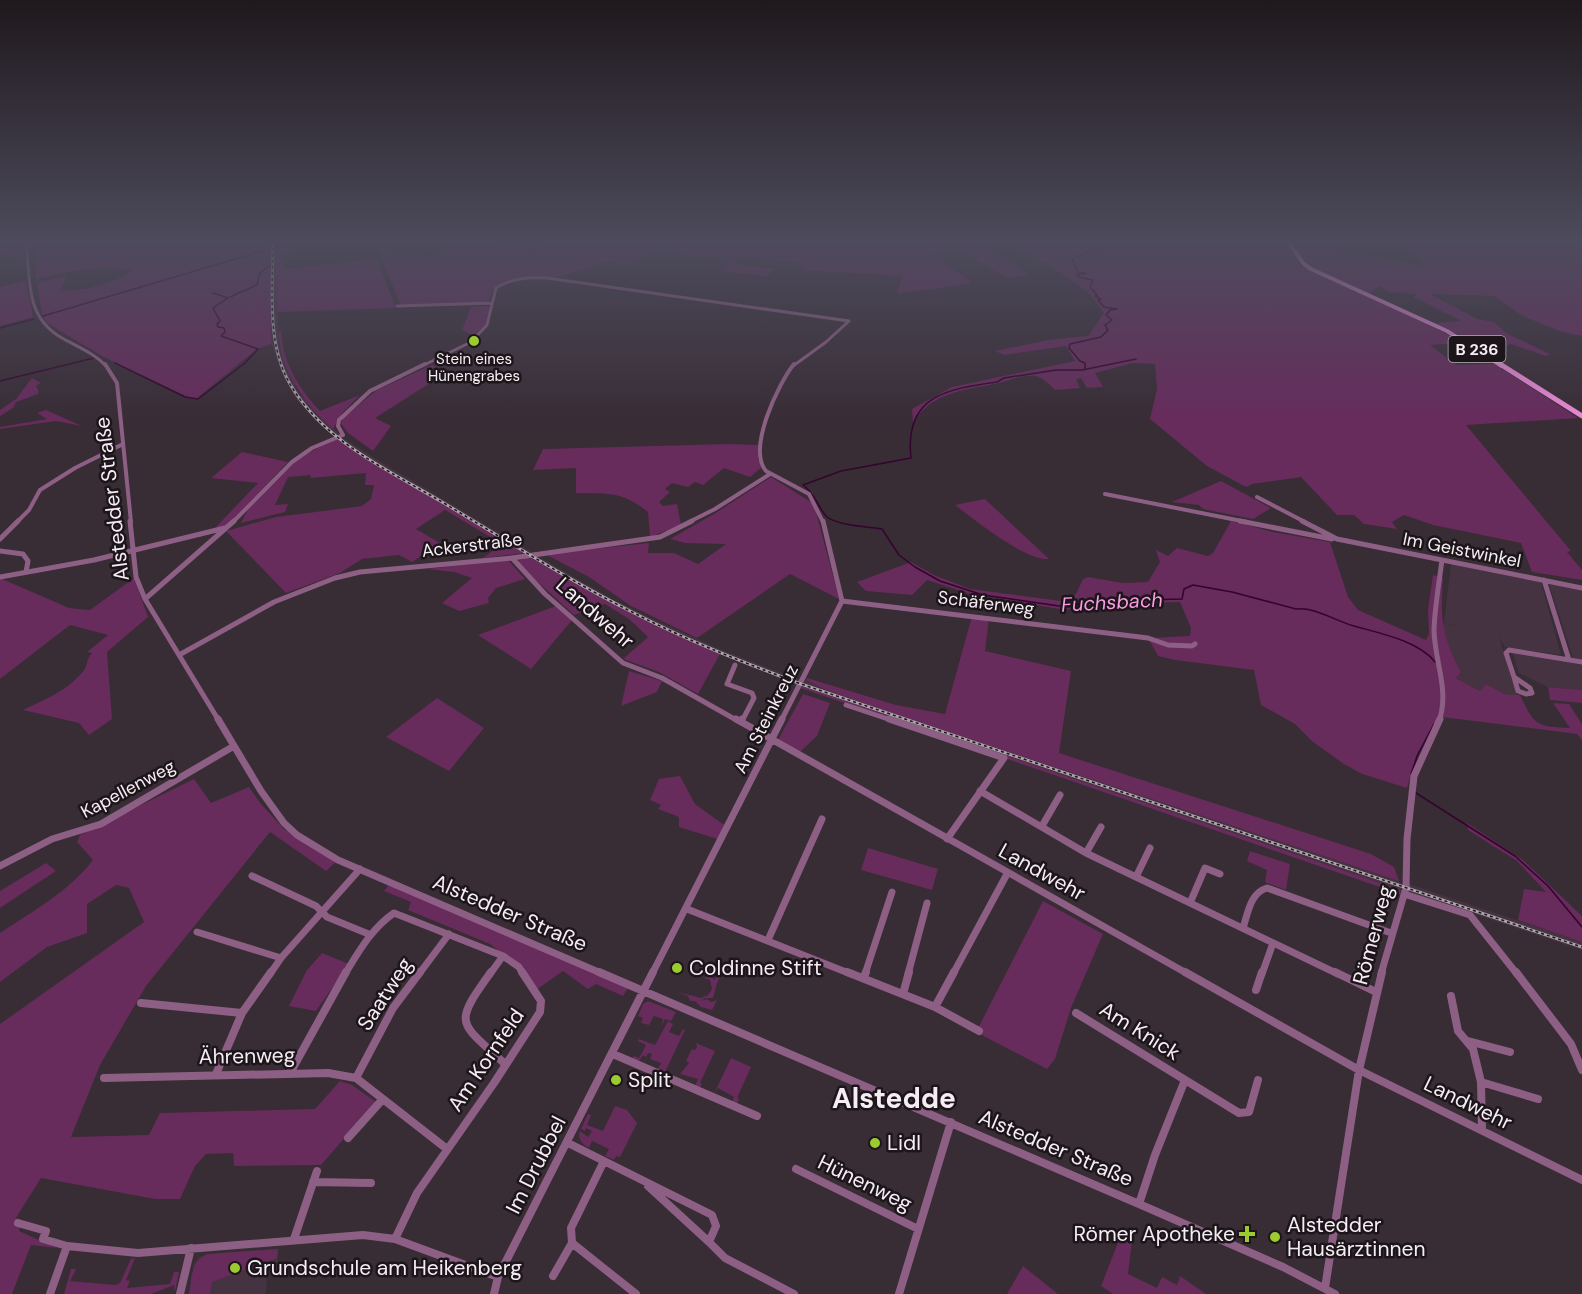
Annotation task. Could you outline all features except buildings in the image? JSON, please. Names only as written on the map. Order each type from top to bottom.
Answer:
[{"type":"main road","name":"B 236","points":[[1388,302],[1458,338],[1582,416]]},
{"type":"street","name":"Alstedder Straße","points":[[36,302],[38,316],[46,326],[96,356],[113,372],[122,417],[136,577],[145,599],[261,791],[284,823],[322,852],[1139,1204],[1335,1294]]},
{"type":"street","points":[[719,302],[849,321],[821,346],[795,363],[790,370],[775,400],[762,436],[759,459],[770,474],[806,492],[813,499],[826,537],[842,602]]},
{"type":"street","points":[[145,599],[227,528],[292,462],[312,448],[343,435],[338,426],[339,420],[370,391],[471,342],[488,325],[492,303],[397,306]]},
{"type":"street","points":[[0,539],[29,510],[40,490],[75,468],[123,444]]},
{"type":"street","name":"Ackerstraße","points":[[179,655],[273,602],[335,578],[360,572],[512,558],[539,552],[624,544],[660,537],[737,496],[770,474]]},
{"type":"street","name":"Im Geistwinkel","points":[[1105,494],[1582,588]]},
{"type":"street","name":"Im Geistwinkel","points":[[1257,497],[1337,539]]},
{"type":"street","points":[[0,577],[94,560],[227,528]]},
{"type":"street","points":[[0,550],[22,554],[28,561],[26,572]]},
{"type":"street","name":"Landwehr","points":[[512,558],[515,565],[530,581],[623,663],[662,678],[1359,1070],[1582,1180]]},
{"type":"street","name":"Römerweg","points":[[1325,1288],[1359,1070],[1391,933],[1404,894],[1412,791],[1421,758],[1437,728],[1443,710],[1442,674],[1434,631],[1442,560]]},
{"type":"street","points":[[1544,580],[1569,660]]},
{"type":"street","name":"Schäferweg","points":[[842,602],[1148,638],[1180,647],[1195,644]]},
{"type":"street","name":"Am Steinkreuz","points":[[644,991],[842,602]]},
{"type":"street","points":[[1514,677],[1506,653],[1509,650],[1582,662]]},
{"type":"street","points":[[735,664],[727,684],[752,693],[754,698],[741,722]]},
{"type":"street","points":[[846,705],[1004,758],[947,839]]},
{"type":"street","name":"Kapellenweg","points":[[0,866],[52,839],[101,824],[234,746]]},
{"type":"street","points":[[980,790],[1086,853],[1376,992]]},
{"type":"street","points":[[1042,826],[1060,795]]},
{"type":"street","points":[[768,940],[822,819]]},
{"type":"street","points":[[1086,853],[1101,826]]},
{"type":"street","points":[[1136,878],[1150,848]]},
{"type":"street","points":[[1190,903],[1205,868],[1220,874]]},
{"type":"street","points":[[216,1074],[242,1013],[281,958],[360,869]]},
{"type":"street","points":[[935,1007],[1007,874]]},
{"type":"street","points":[[252,876],[316,906],[327,917],[371,935]]},
{"type":"street","points":[[1243,928],[1255,894],[1260,889],[1267,888],[1278,890],[1391,933]]},
{"type":"street","points":[[864,977],[892,892]]},
{"type":"street","points":[[1404,894],[1470,915],[1476,920],[1571,1044],[1582,1070]]},
{"type":"street","points":[[903,994],[927,903]]},
{"type":"street","points":[[687,909],[864,977],[935,1007],[979,1031]]},
{"type":"street","name":"Am Kornfeld","points":[[290,1073],[332,994],[371,935],[387,916],[394,913],[503,956],[519,967],[542,1001],[540,1012],[417,1193],[395,1239]]},
{"type":"street","points":[[197,932],[281,958]]},
{"type":"street","name":"Saatweg","points":[[356,1078],[393,1008],[449,934]]},
{"type":"street","points":[[1256,990],[1273,943]]},
{"type":"street","points":[[503,956],[468,1004],[464,1019],[469,1030],[505,1064]]},
{"type":"street","name":"Im Drubbel","points":[[494,1294],[498,1277],[644,991]]},
{"type":"street","points":[[1451,996],[1458,1031],[1473,1049],[1481,1082],[1482,1130]]},
{"type":"street","points":[[141,1003],[242,1013]]},
{"type":"street","name":"Am Knick","points":[[1076,1013],[1239,1113],[1249,1112],[1258,1080]]},
{"type":"street","points":[[1467,1041],[1510,1052]]},
{"type":"street","points":[[613,1054],[756,1116]]},
{"type":"street","name":"Ährenweg","points":[[105,1078],[328,1073],[356,1078]]},
{"type":"street","points":[[356,1078],[447,1149]]},
{"type":"street","name":"Am Knick","points":[[1139,1204],[1155,1155],[1185,1080]]},
{"type":"street","points":[[1481,1082],[1538,1100]]},
{"type":"street","points":[[348,1138],[382,1100]]},
{"type":"street","name":"Hünenweg","points":[[899,1294],[951,1122]]},
{"type":"street","points":[[568,1143],[712,1215],[716,1226],[709,1242]]},
{"type":"street","points":[[553,1276],[572,1243],[571,1228],[604,1161]]},
{"type":"street","name":"Hünenweg","points":[[796,1169],[918,1229]]},
{"type":"street","points":[[294,1239],[317,1171]]},
{"type":"street","points":[[642,1180],[725,1258],[794,1294]]},
{"type":"street","points":[[313,1182],[370,1183]]},
{"type":"street","points":[[18,1223],[46,1231],[43,1239],[67,1246],[119,1253],[363,1235],[395,1239],[498,1277]]},
{"type":"street","points":[[572,1243],[636,1294]]},
{"type":"street","points":[[50,1294],[67,1246]]},
{"type":"street","points":[[180,1294],[191,1248]]},
{"type":"shaded area","points":[[0,302],[30,302],[33,317],[0,326]]},
{"type":"shaded area","points":[[40,302],[271,302],[271,344],[257,349],[196,399],[192,399],[102,356],[47,323],[42,314]]},
{"type":"shaded area","points":[[271,302],[277,302],[279,345],[297,391],[340,435],[336,437],[296,399],[282,373],[271,344]]},
{"type":"shaded area","points":[[277,302],[394,302],[396,308],[277,312]]},
{"type":"shaded area","points":[[400,302],[480,302],[401,306]]},
{"type":"shaded area","points":[[1096,302],[1384,302],[1464,343],[1430,345],[1456,365],[1495,364],[1578,418],[1466,425],[1571,551],[1567,552],[1582,570],[1582,580],[1532,572],[1521,543],[1433,525],[1404,515],[1392,522],[1397,529],[1364,524],[1354,515],[1337,515],[1301,477],[1252,484],[1246,487],[1207,466],[1150,419],[1157,389],[1155,364],[1133,363],[1095,373],[1103,387],[1087,388],[1081,378],[1076,379],[1080,388],[1055,390],[1041,378],[1031,376],[960,391],[929,405],[913,423],[912,409],[952,387],[1075,361],[1066,346],[1004,355],[995,351],[1048,340],[1088,336],[1104,313]]},
{"type":"shaded area","points":[[1424,302],[1446,302],[1477,319],[1494,322],[1506,333],[1550,354],[1546,356],[1511,344],[1487,350],[1436,323],[1462,321]]},
{"type":"shaded area","points":[[1503,302],[1582,302],[1582,336],[1562,332],[1523,316]]},
{"type":"shaded area","points":[[491,306],[485,325],[474,336],[462,330],[471,307]]},
{"type":"shaded area","points":[[281,331],[285,354],[293,375],[320,411],[360,395],[343,412],[333,429],[303,397],[289,374],[280,347],[278,332]]},
{"type":"shaded area","points":[[432,365],[446,370],[446,373],[375,418],[391,426],[373,451],[348,433],[341,424],[343,418],[377,390]]},
{"type":"shaded area","points":[[32,378],[41,383],[36,386],[38,394],[16,402],[13,408],[0,416],[0,410],[16,399]]},
{"type":"shaded area","points":[[46,410],[82,426],[56,421],[0,429],[0,427],[47,419],[37,413]]},
{"type":"shaded area","points":[[342,437],[531,552],[524,553],[337,439]]},
{"type":"shaded area","points":[[337,439],[524,553],[483,558],[502,544],[445,510],[416,529],[440,543],[412,562],[399,555],[362,559],[340,573],[286,593],[226,531],[276,517],[362,506],[371,499],[374,485],[365,485],[366,473],[310,478],[311,475],[288,477],[275,505],[288,504],[285,512],[241,523],[258,495],[269,483],[308,453]]},
{"type":"shaded area","points":[[759,445],[758,459],[761,468],[750,477],[724,468],[703,485],[695,482],[688,487],[672,483],[665,489],[670,492],[659,502],[663,506],[677,504],[681,525],[650,537],[648,512],[639,505],[614,495],[576,493],[576,468],[533,470],[543,449]]},
{"type":"shaded area","points":[[242,452],[288,462],[226,527],[213,530],[258,483],[211,478]]},
{"type":"shaded area","points":[[771,477],[814,504],[839,599],[790,574],[697,638],[631,606],[589,577],[545,554],[649,543],[648,553],[674,553],[698,564],[726,544],[685,543],[670,539]]},
{"type":"shaded area","points":[[1221,481],[1271,508],[1253,519],[1203,509],[1199,505],[1172,502]]},
{"type":"shaded area","points":[[985,499],[1049,559],[1027,554],[1014,547],[955,505]]},
{"type":"shaded area","points":[[1231,521],[1273,532],[1330,542],[1348,597],[1358,610],[1426,640],[1429,634],[1428,609],[1433,575],[1443,578],[1442,616],[1446,637],[1461,672],[1456,678],[1480,691],[1486,684],[1507,695],[1520,695],[1533,719],[1543,725],[1570,728],[1553,703],[1569,704],[1582,724],[1582,740],[1577,734],[1442,717],[1416,756],[1407,788],[1362,774],[1344,764],[1313,742],[1295,724],[1261,705],[1254,670],[1158,656],[1148,638],[1190,636],[1191,628],[1180,602],[1087,605],[1065,610],[967,593],[927,580],[912,595],[866,591],[857,582],[911,562],[934,575],[970,589],[1061,601],[1076,594],[1083,579],[1088,577],[1123,583],[1148,582],[1160,562],[1156,550],[1168,556],[1177,548],[1208,556],[1213,553]]},
{"type":"shaded area","points":[[534,554],[612,599],[655,620],[722,650],[800,680],[797,686],[620,608],[528,556]]},
{"type":"shaded area","points":[[528,556],[620,608],[720,654],[698,694],[659,672],[623,659],[648,637],[629,619],[605,604],[574,615],[516,562]]},
{"type":"shaded area","points":[[508,560],[525,579],[496,588],[488,598],[489,603],[459,611],[442,603],[472,578],[454,572],[427,569]]},
{"type":"shaded area","points":[[1451,564],[1541,582],[1561,655],[1505,647],[1499,637],[1517,695],[1507,695],[1486,684],[1480,691],[1455,677],[1461,672],[1448,647],[1442,623],[1476,631],[1444,623]]},
{"type":"shaded area","points":[[0,578],[69,608],[90,610],[134,578],[148,617],[107,652],[112,719],[89,735],[79,723],[23,710],[56,694],[78,677],[92,653],[87,652],[108,635],[70,625],[0,679]]},
{"type":"shaded area","points":[[1549,584],[1582,590],[1582,660],[1573,658]]},
{"type":"shaded area","points":[[556,606],[572,620],[531,669],[478,635]]},
{"type":"shaded area","points":[[972,616],[989,618],[985,651],[1071,671],[1059,753],[1371,854],[1394,867],[1399,881],[885,711],[824,689],[806,680],[807,678],[896,705],[945,714]]},
{"type":"shaded area","points":[[1512,651],[1582,665],[1582,690],[1548,687],[1519,673]]},
{"type":"shaded area","points":[[629,671],[662,681],[657,692],[621,706]]},
{"type":"shaded area","points":[[806,680],[824,689],[885,711],[1399,881],[1401,890],[802,686]]},
{"type":"shaded area","points":[[802,686],[1401,890],[1400,894],[801,688]]},
{"type":"shaded area","points":[[1548,687],[1582,690],[1582,703],[1550,700]]},
{"type":"shaded area","points":[[803,694],[830,703],[817,736],[800,752],[778,740]]},
{"type":"shaded area","points":[[437,698],[484,728],[449,771],[386,737]]},
{"type":"shaded area","points":[[680,776],[695,804],[727,827],[721,840],[679,827],[679,817],[658,809],[661,805],[650,800],[659,779]]},
{"type":"shaded area","points":[[194,779],[211,803],[249,787],[284,829],[338,860],[326,871],[270,832],[146,986],[100,1065],[71,1137],[149,1135],[160,1113],[315,1109],[340,1081],[352,1085],[376,1102],[321,1165],[234,1166],[233,1153],[206,1154],[195,1166],[180,1199],[155,1199],[41,1178],[16,1218],[23,1221],[19,1231],[57,1248],[31,1245],[12,1294],[0,1294],[0,1024],[144,922],[129,888],[116,885],[87,904],[87,933],[47,947],[0,982],[0,933],[73,882],[93,860],[77,842],[80,835]]},
{"type":"shaded area","points":[[1467,823],[1523,860],[1582,916],[1582,942],[1518,920],[1524,889],[1546,892],[1517,861],[1468,830]]},
{"type":"shaded area","points":[[868,848],[938,869],[932,890],[861,870]]},
{"type":"shaded area","points":[[1250,851],[1290,864],[1286,890],[1265,882],[1267,870],[1247,861]]},
{"type":"shaded area","points":[[46,863],[56,871],[0,908],[0,891]]},
{"type":"shaded area","points":[[391,882],[630,985],[623,996],[596,984],[588,989],[563,971],[536,990],[519,967],[490,944],[408,910],[411,902],[384,891]]},
{"type":"shaded area","points":[[1409,884],[1582,942],[1582,950],[1409,892]]},
{"type":"shaded area","points":[[1043,901],[1103,934],[1071,1008],[1055,1059],[1047,1069],[976,1032]]},
{"type":"shaded area","points":[[322,953],[349,964],[316,1011],[289,1006],[307,970]]},
{"type":"shaded area","points":[[718,974],[722,977],[718,980],[713,998],[705,998],[701,1001],[717,1000],[712,1010],[701,1007],[695,1001],[690,1001],[688,996],[678,992],[701,998],[708,995],[712,989],[710,980],[704,978],[711,975],[714,980]]},
{"type":"shaded area","points":[[648,1001],[676,1012],[671,1021],[665,1019],[662,1026],[663,1019],[654,1016],[649,1025],[641,1023],[643,1018],[638,1016],[643,1004]]},
{"type":"shaded area","points":[[668,1021],[673,1024],[669,1032],[679,1036],[683,1029],[685,1030],[665,1072],[658,1069],[661,1063],[650,1059],[652,1054],[648,1053],[646,1057],[643,1055],[639,1061],[632,1058],[634,1056],[639,1058],[646,1045],[638,1041],[639,1039],[655,1045]]},
{"type":"shaded area","points":[[696,1043],[715,1051],[700,1083],[702,1084],[700,1088],[695,1086],[698,1079],[680,1074],[689,1063],[686,1061],[692,1049],[695,1050],[697,1047]]},
{"type":"shaded area","points":[[731,1058],[751,1067],[737,1098],[739,1099],[737,1104],[732,1102],[734,1097],[718,1088],[714,1094]]},
{"type":"shaded area","points":[[615,1106],[627,1110],[637,1123],[620,1157],[616,1156],[614,1160],[605,1156],[609,1149],[592,1141],[589,1148],[582,1143],[579,1136],[580,1131],[588,1137],[592,1131],[586,1128],[585,1131],[581,1129],[588,1114],[591,1115],[587,1125],[603,1131]]},
{"type":"shaded area","points":[[1121,1235],[1132,1241],[1128,1274],[1157,1288],[1162,1277],[1177,1285],[1180,1276],[1206,1294],[1113,1294],[1101,1286]]},
{"type":"shaded area","name":"Grundschule am Heikenberg","points":[[278,1249],[277,1271],[267,1275],[266,1294],[189,1294],[194,1264],[199,1257],[208,1254]]},
{"type":"shaded area","points":[[278,1249],[277,1258],[212,1282],[210,1294],[189,1294],[195,1266],[202,1257],[208,1254]]},
{"type":"shaded area","points":[[135,1258],[126,1280],[130,1281],[127,1288],[170,1284],[174,1272],[179,1272],[175,1292],[174,1285],[151,1294],[64,1294],[71,1269],[76,1269],[70,1281],[115,1285],[120,1283],[131,1259]]},
{"type":"shaded area","points":[[1023,1266],[1058,1294],[1007,1294]]},
{"type":"waterway","points":[[43,316],[89,302]]},
{"type":"waterway","points":[[115,363],[185,397],[198,399],[245,363],[258,349],[221,336],[225,332],[224,328],[218,327],[217,324],[220,321],[213,308],[221,302]]},
{"type":"waterway","points":[[1085,368],[1085,363],[1080,361],[1069,348],[1070,344],[1101,337],[1108,330],[1105,325],[1112,320],[1106,315],[1110,310],[1117,309],[1104,307],[1100,302]]},
{"type":"waterway","points":[[0,328],[34,319]]},
{"type":"waterway","points":[[0,381],[94,358]]},
{"type":"waterway","name":"Fuchsbach","points":[[1136,359],[1082,370],[1056,370],[1004,378],[997,382],[946,393],[932,399],[914,421],[911,458],[841,471],[803,485],[830,519],[882,529],[899,555],[915,567],[940,581],[983,595],[1066,607],[1090,601],[1182,599],[1184,589],[1193,585],[1318,612],[1347,624],[1409,643],[1419,648],[1435,662]]},
{"type":"waterway","name":"Fuchsbach","points":[[1411,774],[1418,754],[1434,724]]},
{"type":"waterway","name":"Fuchsbach","points":[[1416,793],[1515,856],[1548,886],[1582,927]]},
{"type":"railway","points":[[272,302],[274,333],[282,368],[304,404],[338,438],[379,466],[561,573],[654,623],[738,660],[801,684],[1582,947]]},
{"type":"place","name":"Stein eines Hünengrabes","points":[[474,341]]},
{"type":"place","name":"Coldinne Stift","points":[[677,968]]},
{"type":"place","name":"Split","points":[[616,1080]]},
{"type":"place","name":"Lidl","points":[[875,1143]]},
{"type":"place","name":"Römer Apotheke","points":[[1247,1234]]},
{"type":"place","name":"Alstedder Hausärztinnen","points":[[1275,1237]]},
{"type":"place","name":"Grundschule am Heikenberg","points":[[235,1268]]},
{"type":"district","name":"Alstedde","points":[[894,1098]]}]
